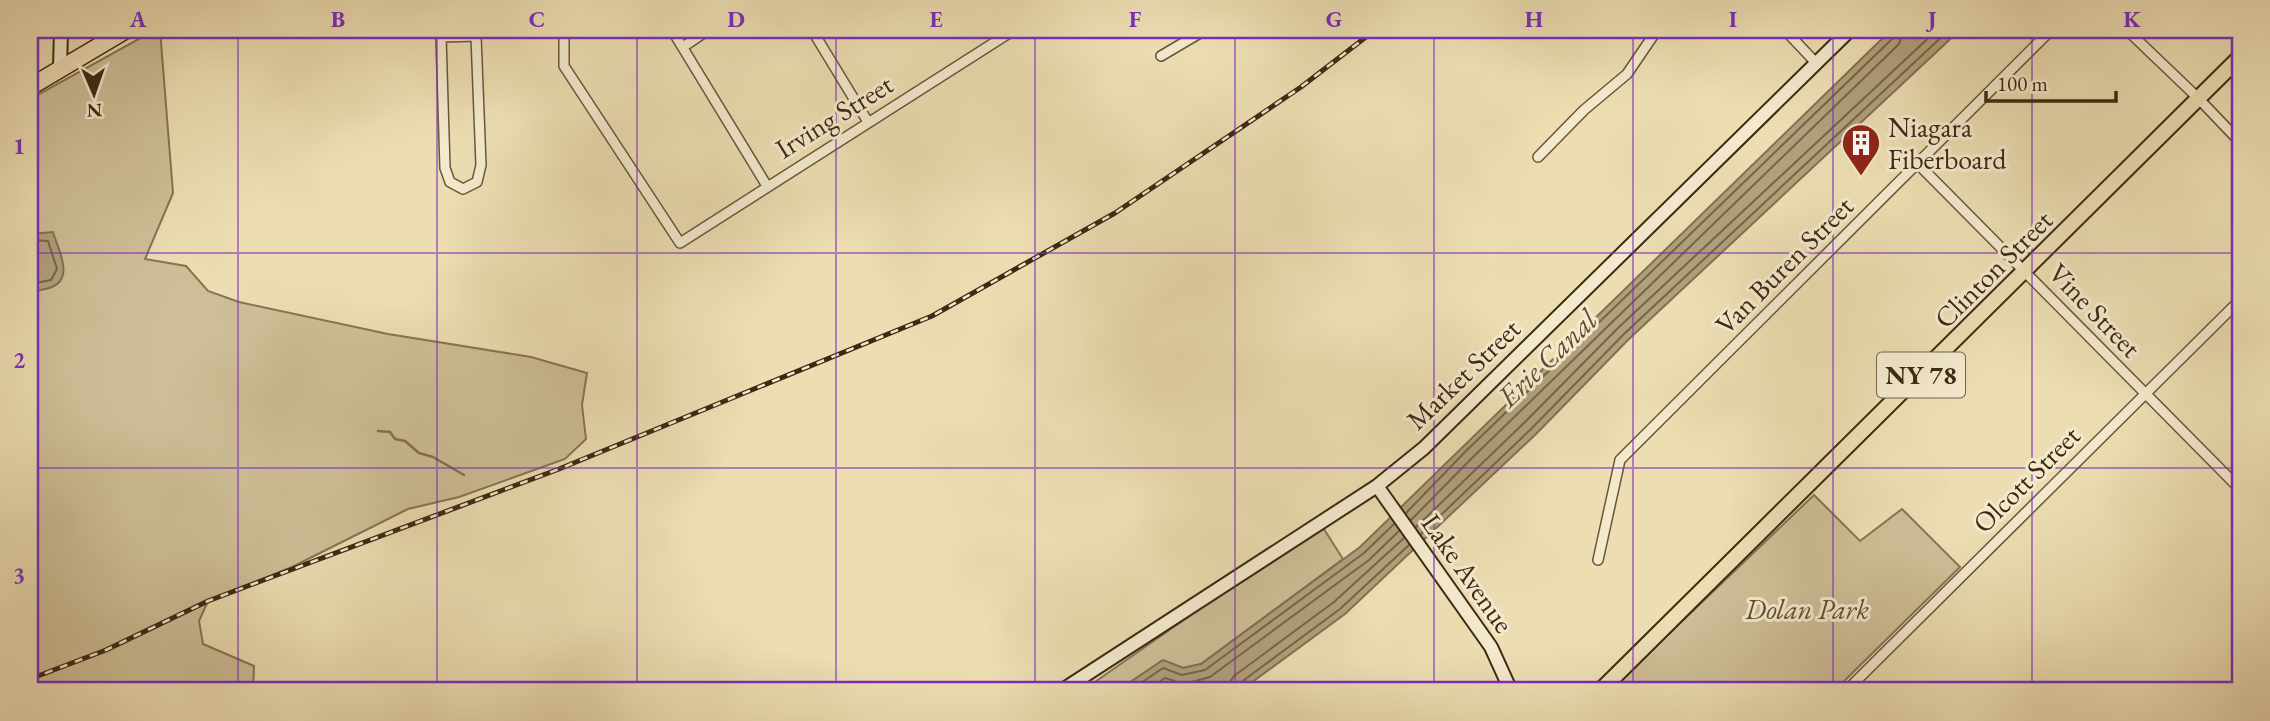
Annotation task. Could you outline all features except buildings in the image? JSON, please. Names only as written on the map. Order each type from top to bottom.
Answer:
[{"type":"highway","points":[[30,86],[126,30]]},
{"type":"main road","name":"Clinton Street","points":[[1600,691],[2240,57]]},
{"type":"street","points":[[60,68],[61,30]]},
{"type":"street","name":"Irving Street","points":[[564,30],[564,66],[680,243],[1014,30]]},
{"type":"street","points":[[672,30],[767,186]]},
{"type":"street","points":[[683,47],[708,30]]},
{"type":"street","points":[[812,30],[868,122]]},
{"type":"street","points":[[1161,56],[1205,30]]},
{"type":"street","points":[[1538,158],[1584,110],[1627,74],[1657,30]]},
{"type":"street","points":[[1785,30],[1816,63]]},
{"type":"street","name":"Market Street","points":[[1061,691],[1377,486],[1424,448],[1850,30]]},
{"type":"street","name":"Van Buren Street","points":[[1598,560],[1620,460],[2051,30]]},
{"type":"street","points":[[2127,30],[2240,142]]},
{"type":"street","points":[[439,33],[478,33],[481,165],[477,182],[463,189],[450,182],[445,168],[439,33]]},
{"type":"street","name":"Vine Street","points":[[1918,164],[2240,489]]},
{"type":"street","name":"Olcott Street","points":[[1846,691],[2240,300]]},
{"type":"street","name":"Lake Avenue","points":[[1377,486],[1491,647],[1511,691]]},
{"type":"green space","points":[[155,30],[160,30],[173,193],[145,259],[186,266],[208,291],[239,302],[388,334],[531,357],[587,373],[582,405],[586,439],[565,459],[459,497],[408,509],[292,567],[208,601],[199,621],[203,644],[254,666],[253,691],[30,691],[30,99]]},
{"type":"green space","name":"Dolan Park","points":[[1814,495],[1860,541],[1902,509],[1960,567],[1834,691],[1609,691]]},
{"type":"green space","points":[[1322,526],[1343,559],[1201,664],[1183,668],[1163,660],[1117,691],[1082,691],[1244,578]]},
{"type":"water","points":[[1891,30],[1960,30],[1629,339],[1536,434],[1345,614],[1240,691],[1117,691],[1163,660],[1183,668],[1201,664],[1360,547]]},
{"type":"water","points":[[53,232],[63,262],[62,277],[59,283],[52,287],[30,292],[30,234]]},
{"type":"waterway","points":[[378,431],[390,432],[395,439],[405,441],[419,453],[433,457],[464,475]]},
{"type":"railway","points":[[30,679],[106,650],[208,601],[559,469],[932,316],[1115,213],[1301,87],[1375,30]]},
{"type":"place","name":"Niagara Fiberboard","points":[[1861,177]]},
{"type":"water label","name":"Erie Canal","points":[[1547,358]]}]
